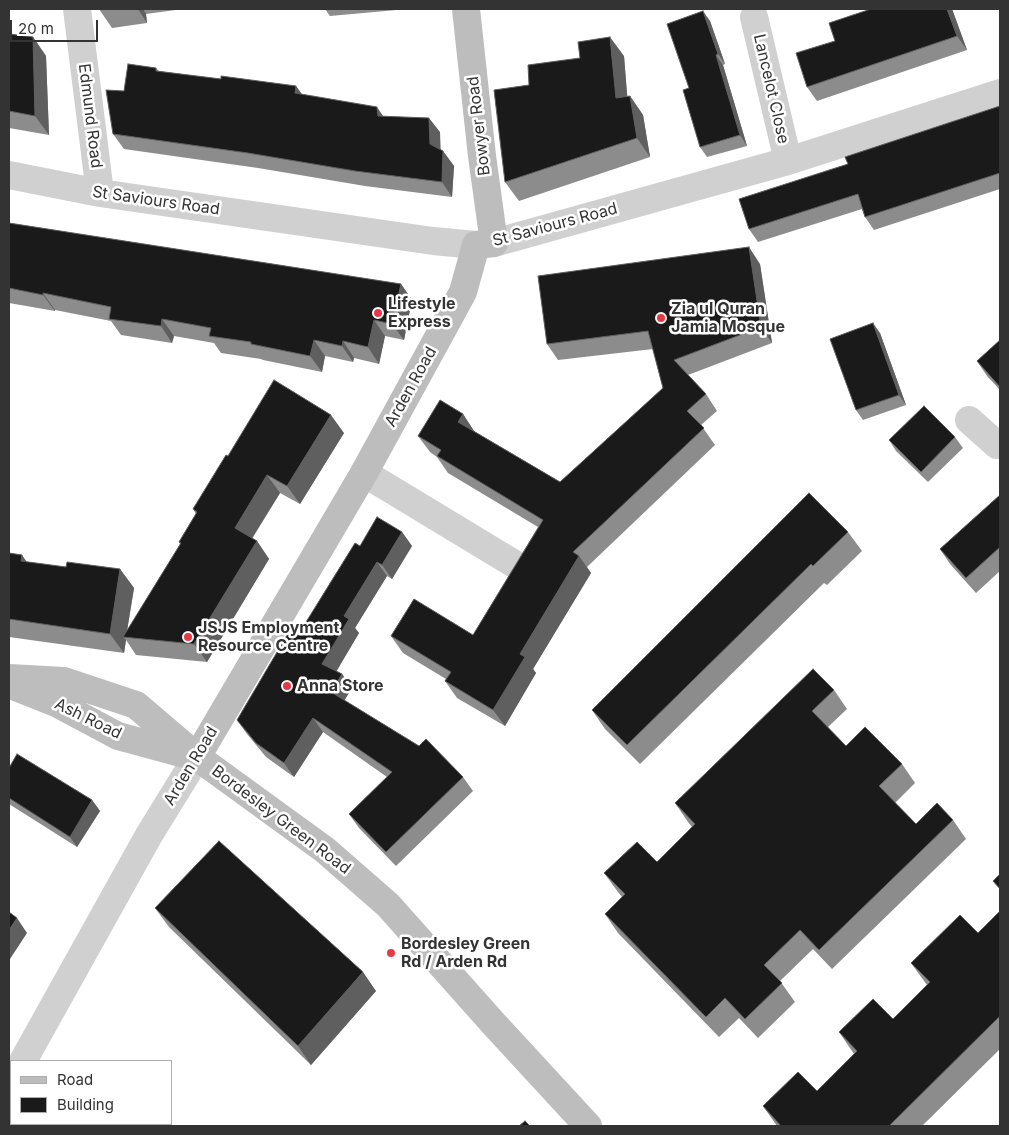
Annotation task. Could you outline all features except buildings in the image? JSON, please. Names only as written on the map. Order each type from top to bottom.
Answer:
[{"type":"main road","name":"Bowyer Road","points":[[466,9],[482,156],[485,244]]},
{"type":"main road","name":"Arden Road","points":[[197,757],[364,473],[464,292],[485,244]]},
{"type":"main road","name":"Ash Road","points":[[9,678],[64,681],[136,705],[197,757]]},
{"type":"main road","name":"Ash Road","points":[[9,684],[56,703],[118,736],[197,757]]},
{"type":"main road","name":"Bordesley Green Road","points":[[197,757],[325,850],[388,906],[492,1023],[588,1126]]},
{"type":"street","name":"Edmund Road","points":[[77,9],[100,193]]},
{"type":"street","name":"Lancelot Close","points":[[754,17],[788,160]]},
{"type":"street","name":"St Saviours Road","points":[[9,176],[100,193],[433,241],[485,244],[788,160],[1000,93]]},
{"type":"street","points":[[969,420],[997,445],[1000,442]]},
{"type":"street","points":[[364,473],[516,564]]},
{"type":"street","name":"Arden Road","points":[[24,1060],[122,883],[197,757]]},
{"type":"place","name":"Lifestyle Express","points":[[378,313]]},
{"type":"place","name":"Zia ul Quran Jamia Mosque","points":[[661,318]]},
{"type":"place","name":"JSJS Employment Resource Centre","points":[[188,637]]},
{"type":"place","name":"Anna Store","points":[[287,686]]},
{"type":"place","name":"Bordesley Green Rd / Arden Rd","points":[[391,953]]}]
